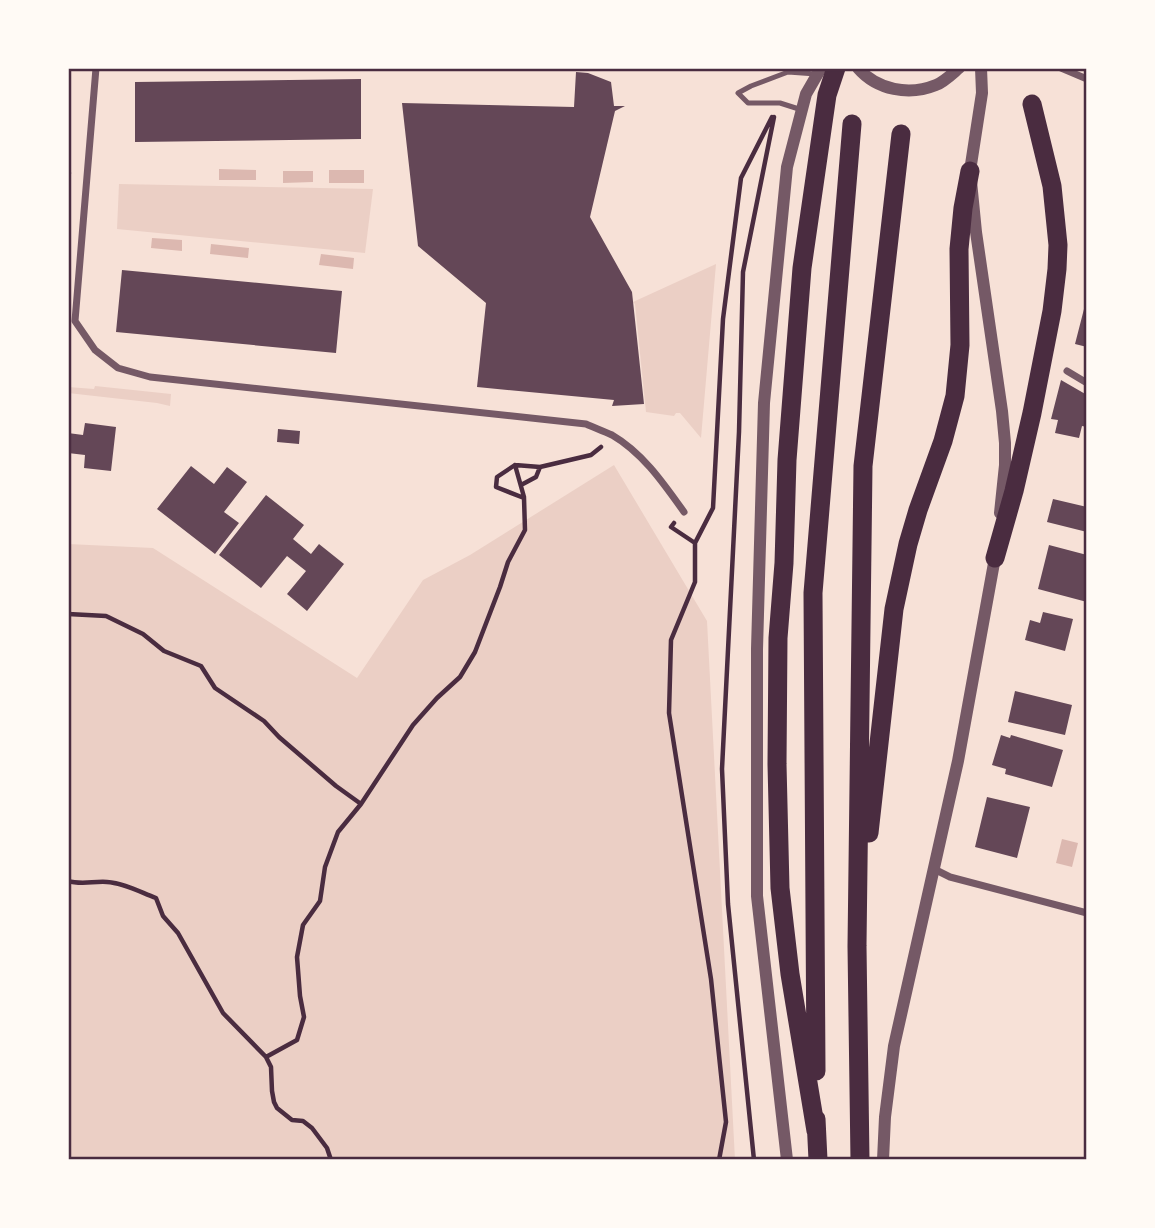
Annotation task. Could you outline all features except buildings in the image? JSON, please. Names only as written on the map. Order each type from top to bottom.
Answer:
[{"type":"highway","points":[[816,1132],[789,965],[780,888],[778,638],[784,563],[787,460],[802,268],[827,95],[825,70]]},
{"type":"highway","points":[[995,558],[1032,413],[1052,311],[1058,245],[1052,187],[1032,104]]},
{"type":"highway","points":[[818,1160],[813,593],[852,124]]},
{"type":"highway","points":[[860,1160],[857,946],[863,466],[901,134]]},
{"type":"highway","points":[[857,946],[894,609],[908,544],[943,441],[956,384],[960,345],[958,248],[970,171]]},
{"type":"street","points":[[96,68],[75,321],[95,350],[118,368],[150,377],[586,424],[614,436],[639,456],[659,477],[684,512]]},
{"type":"street","points":[[858,68],[865,76],[888,88],[913,91],[938,84],[959,68]]},
{"type":"street","points":[[884,1160],[884,1117],[894,1046],[958,761],[995,558],[1003,491],[1005,443],[1002,411],[976,232],[970,171],[982,93],[981,68]]},
{"type":"street","points":[[1061,68],[1087,79]]},
{"type":"street","points":[[787,1160],[757,896],[757,649],[764,403],[787,167],[806,94],[825,70]]},
{"type":"street","points":[[1067,371],[1087,383]]},
{"type":"street","points":[[934,869],[950,877],[1087,913]]},
{"type":"lane","points":[[802,110],[780,103],[748,103],[738,93],[788,72],[825,70]]},
{"type":"path","points":[[719,1160],[726,1122],[710,979],[669,713],[671,640],[695,582],[695,543],[713,508],[723,318],[741,178],[775,110]]},
{"type":"path","points":[[524,498],[496,487],[497,477],[515,464],[540,467],[591,455],[603,446]]},
{"type":"path","points":[[266,1057],[297,1040],[304,1017],[297,957],[303,925],[320,901],[325,867],[338,832],[361,804],[413,725],[460,677],[475,652],[508,562],[525,530],[524,498],[515,464]]},
{"type":"path","points":[[521,485],[536,477],[540,467]]},
{"type":"path","points":[[684,512],[671,527],[695,543]]},
{"type":"path","points":[[68,614],[106,616],[143,635],[164,651],[201,666],[215,688],[264,721],[336,786],[361,804]]},
{"type":"path","points":[[68,881],[108,882],[156,898],[163,916],[178,933],[223,1013],[266,1057],[271,1067],[270,1079],[274,1102],[278,1108],[292,1120],[303,1121],[312,1128],[327,1148],[331,1160]]},
{"type":"shaded area","points":[[219,169],[256,170],[256,180],[219,180]]},
{"type":"shaded area","points":[[329,170],[364,170],[364,183],[329,183]]},
{"type":"shaded area","points":[[283,171],[313,171],[313,182],[283,183]]},
{"type":"shaded area","points":[[119,184],[373,189],[365,253],[117,229]]},
{"type":"shaded area","points":[[152,238],[182,240],[182,251],[151,248]]},
{"type":"shaded area","points":[[211,244],[249,248],[248,258],[210,254]]},
{"type":"shaded area","points":[[321,254],[354,258],[353,269],[319,265]]},
{"type":"shaded area","points":[[716,264],[701,438],[680,413],[674,416],[646,412],[633,302]]},
{"type":"shaded area","points":[[95,386],[171,394],[170,406],[68,393],[68,387],[94,389]]},
{"type":"shaded area","points":[[614,465],[707,621],[735,1160],[68,1160],[68,544],[153,548],[357,678],[423,580],[470,555]]},
{"type":"shaded area","points":[[1062,839],[1078,843],[1072,867],[1056,863]]}]
